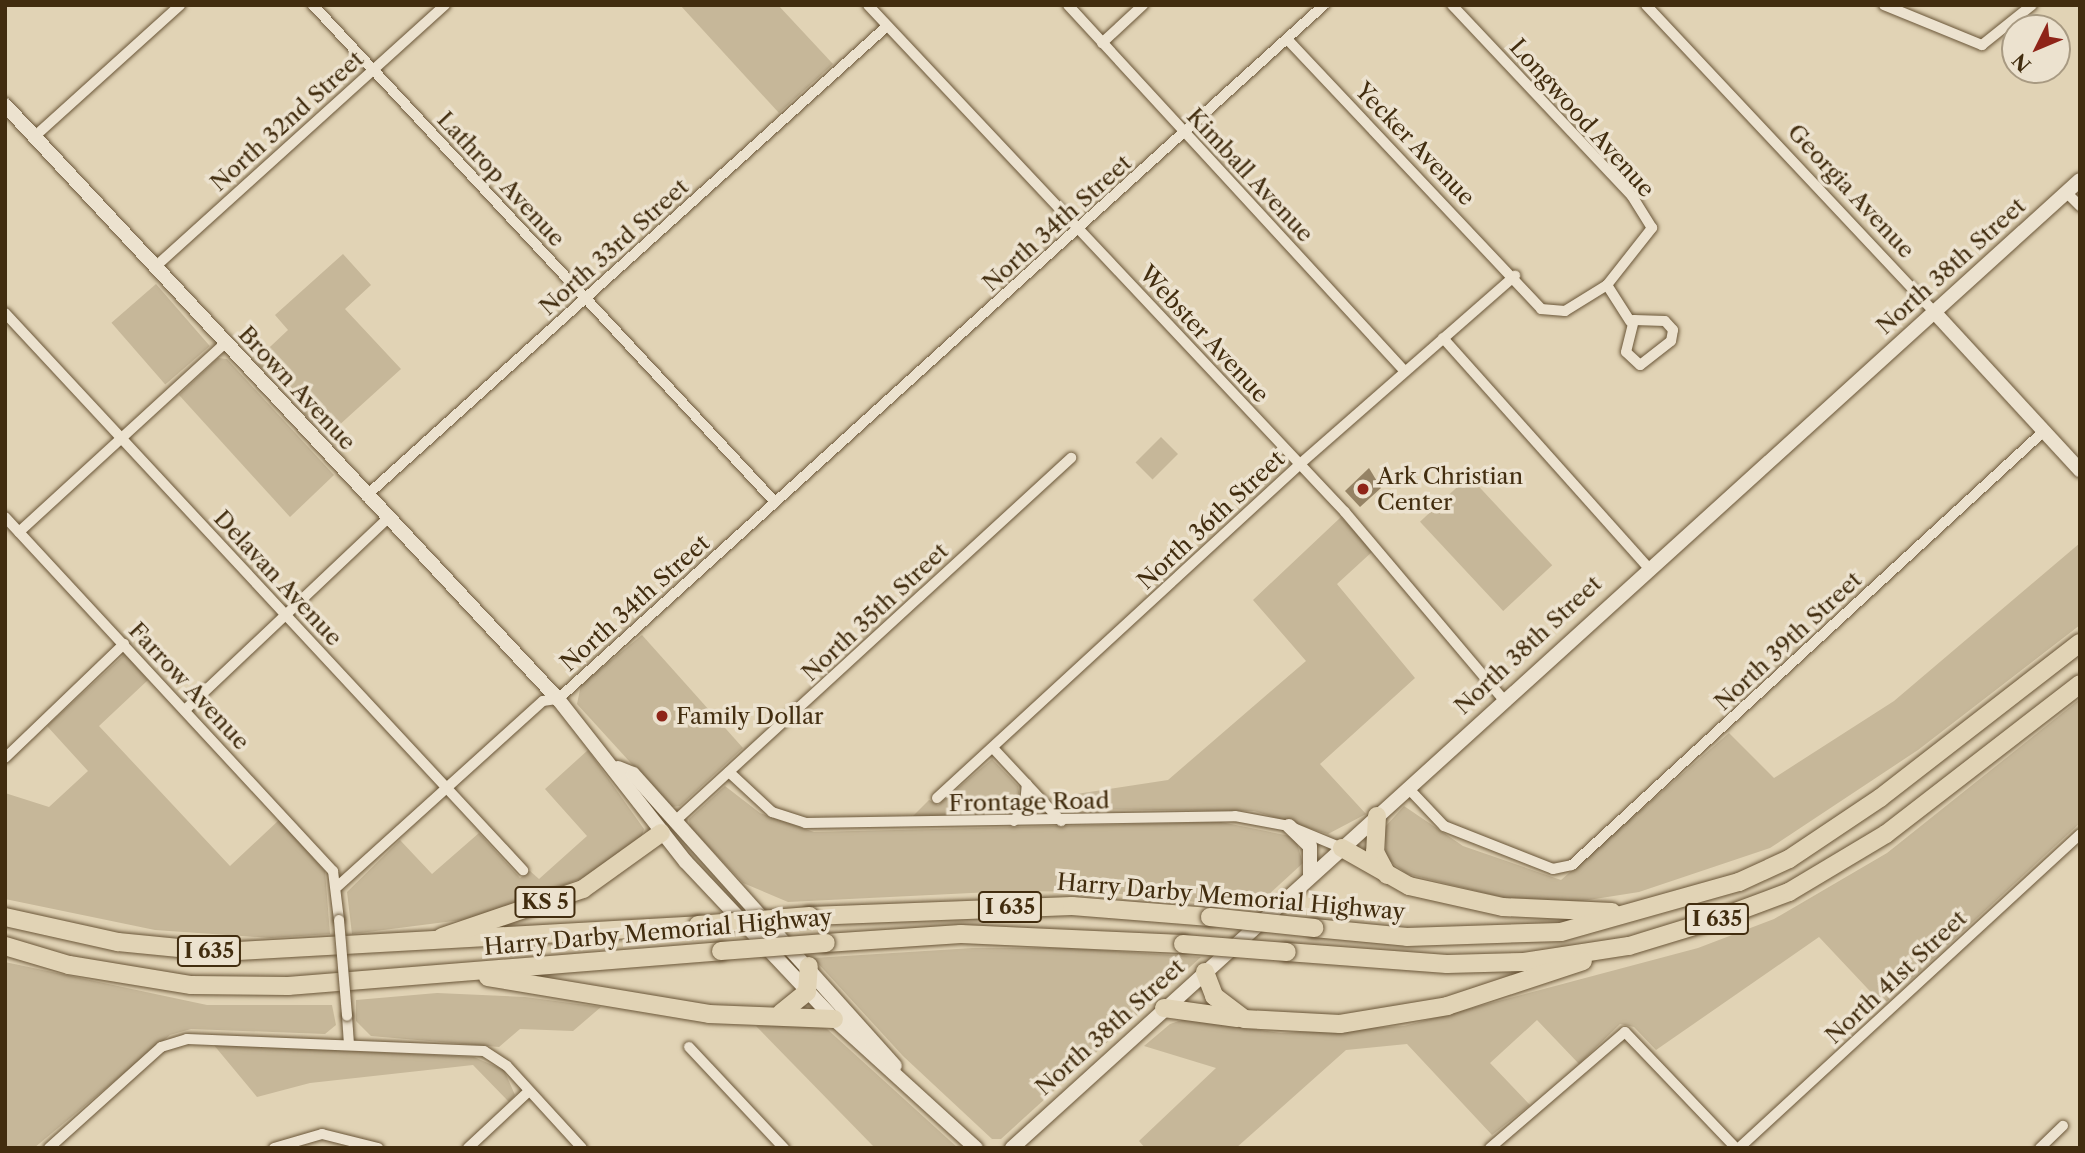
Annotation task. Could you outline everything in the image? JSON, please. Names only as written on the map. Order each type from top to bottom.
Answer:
[{"type":"highway","name":"Harry Darby Memorial Highway","points":[[5,916],[118,942],[220,952],[417,945],[810,916],[1072,906],[1314,928],[1475,938],[1561,932],[1647,911],[1789,859],[1880,798],[2080,643]]},
{"type":"highway","name":"Harry Darby Memorial Highway","points":[[5,946],[69,965],[191,985],[288,986],[826,943],[974,934],[1183,944],[1447,964],[1524,962],[1629,946],[1789,892],[1885,834],[2080,684]]},
{"type":"highway","points":[[1377,816],[1375,852],[1387,875]]},
{"type":"highway","name":"KS 5","points":[[417,945],[583,889],[667,828]]},
{"type":"highway","points":[[1342,848],[1387,875],[1503,907],[1647,911]]},
{"type":"highway","points":[[1164,1009],[1244,1019],[1340,1024],[1408,1014],[1629,946]]},
{"type":"highway","points":[[781,1013],[807,992],[809,966]]},
{"type":"highway","points":[[1205,972],[1214,996],[1244,1019]]},
{"type":"highway","points":[[461,973],[709,1014],[781,1013],[834,1019]]},
{"type":"main road","name":"Brown Avenue","points":[[5,105],[366,496],[558,699],[667,828]]},
{"type":"main road","name":"North 38th Street","points":[[1012,1148],[1409,789],[1502,698],[1647,566],[1935,313],[2080,180]]},
{"type":"main road","name":"Georgia Avenue","points":[[1935,313],[2080,470]]},
{"type":"main road","points":[[1289,827],[1310,846],[1310,877]]},
{"type":"main road","points":[[667,828],[809,966],[902,1075],[976,1148]]},
{"type":"main road","points":[[667,828],[807,992],[834,1019],[902,1075]]},
{"type":"street","points":[[34,137],[180,5]]},
{"type":"street","name":"Lathrop Avenue","points":[[313,5],[775,502]]},
{"type":"street","name":"North 32nd Street","points":[[155,267],[445,5]]},
{"type":"street","name":"Webster Avenue","points":[[867,5],[1300,464],[1502,698]]},
{"type":"street","name":"Kimball Avenue","points":[[1068,5],[1404,370]]},
{"type":"street","points":[[1102,43],[1143,5]]},
{"type":"street","name":"North 34th Street","points":[[338,886],[543,701],[558,699],[1325,5]]},
{"type":"street","name":"Longwood Avenue","points":[[1452,5],[1632,196],[1652,228],[1607,285]]},
{"type":"street","name":"Georgia Avenue","points":[[1646,5],[1935,313]]},
{"type":"street","points":[[1884,5],[1982,45],[2007,29],[2032,5]]},
{"type":"street","name":"North 33rd Street","points":[[366,496],[887,26]]},
{"type":"street","name":"Yecker Avenue","points":[[1287,39],[1515,276],[1541,309],[1552,313],[1607,285]]},
{"type":"street","points":[[2066,192],[2080,206]]},
{"type":"street","name":"North 36th Street","points":[[937,798],[1404,370],[1515,276]]},
{"type":"street","points":[[1607,285],[1630,321],[1630,362],[1650,360],[1671,341],[1674,330],[1665,321],[1630,321]]},
{"type":"street","name":"Delavan Avenue","points":[[5,313],[523,870]]},
{"type":"street","points":[[1443,338],[1647,566]]},
{"type":"street","points":[[19,532],[225,343]]},
{"type":"street","name":"North 39th Street","points":[[1409,789],[1444,826],[1553,869],[1572,865],[2044,431]]},
{"type":"street","name":"North 35th Street","points":[[667,828],[1071,458]]},
{"type":"street","name":"Farrow Avenue","points":[[5,517],[326,864],[338,886]]},
{"type":"street","points":[[185,710],[388,519]]},
{"type":"street","points":[[5,758],[124,644]]},
{"type":"street","points":[[993,748],[1062,821]]},
{"type":"street","name":"Frontage Road","points":[[729,772],[772,812],[805,823],[1062,821],[1235,816],[1289,827],[1342,848]]},
{"type":"street","points":[[1014,821],[1025,805],[1027,784]]},
{"type":"street","name":"North 41st Street","points":[[1737,1148],[2080,834]]},
{"type":"street","points":[[338,886],[349,1045]]},
{"type":"street","points":[[1490,1148],[1625,1032],[1737,1148]]},
{"type":"street","points":[[49,1148],[171,1043],[349,1045],[484,1051],[529,1091],[582,1148]]},
{"type":"street","points":[[688,1047],[784,1148]]},
{"type":"street","points":[[468,1148],[529,1091]]},
{"type":"street","points":[[2040,1148],[2063,1126]]},
{"type":"street","points":[[274,1148],[322,1134],[378,1148]]},
{"type":"shaded area","points":[[680,5],[778,5],[833,64],[779,113]]},
{"type":"shaded area","points":[[343,254],[371,285],[345,309],[401,369],[326,437],[255,361],[288,330],[275,315]]},
{"type":"shaded area","points":[[156,284],[210,346],[165,385],[111,323]]},
{"type":"shaded area","points":[[218,358],[227,359],[334,475],[290,517],[179,395]]},
{"type":"shaded area","points":[[1161,437],[1178,454],[1153,479],[1136,462]]},
{"type":"shaded area","points":[[1469,476],[1552,565],[1503,611],[1420,522]]},
{"type":"shaded area","points":[[1341,517],[1373,551],[1337,584],[1415,678],[1320,764],[1366,814],[1328,834],[1254,811],[1060,809],[1050,798],[1168,780],[1306,661],[1253,600]]},
{"type":"shaded area","points":[[2080,543],[2080,625],[1918,750],[1770,848],[1639,892],[1563,904],[1509,899],[1407,874],[1386,858],[1385,827],[1404,806],[1463,846],[1561,880],[1729,733],[1774,778],[1894,701]]},
{"type":"shaded area","points":[[642,635],[743,748],[680,806],[671,807],[577,704],[581,685]]},
{"type":"shaded area","points":[[125,654],[148,680],[99,726],[230,866],[279,820],[325,871],[330,934],[271,938],[155,930],[5,899],[5,793],[49,807],[88,771],[47,726]]},
{"type":"shaded area","points":[[2080,699],[2080,823],[1883,1005],[1819,937],[1656,1050],[1634,1027],[1620,1024],[1579,1064],[1537,1020],[1490,1063],[1530,1105],[1492,1135],[1407,1044],[1346,1050],[1236,1148],[1145,1148],[1139,1141],[1216,1068],[1144,1046],[1170,1024],[1185,1019],[1281,1033],[1404,1026],[1698,948],[1774,919],[1887,853]]},
{"type":"shaded area","points":[[588,750],[644,829],[640,842],[614,866],[477,918],[352,934],[347,892],[400,840],[432,874],[479,833],[520,878],[530,871],[539,879],[587,836],[545,789]]},
{"type":"shaded area","points":[[992,759],[1018,786],[1021,804],[1012,812],[911,818],[929,800],[938,805]]},
{"type":"shaded area","points":[[725,786],[760,813],[814,832],[1221,822],[1295,837],[1303,863],[1254,908],[1101,892],[1012,891],[788,902],[743,883],[690,827],[689,819]]},
{"type":"shaded area","points":[[973,948],[1069,948],[1201,957],[1001,1139],[992,1139],[903,1056],[813,958]]},
{"type":"shaded area","points":[[5,962],[207,1005],[332,1005],[336,1025],[325,1034],[191,1029],[170,1035],[34,1148],[5,1148]]},
{"type":"shaded area","points":[[437,993],[525,997],[601,1007],[573,1031],[520,1029],[499,1047],[371,1036],[356,1021],[356,1000]]},
{"type":"shaded area","points":[[809,1025],[827,1029],[958,1148],[875,1148],[756,1026]]},
{"type":"shaded area","points":[[213,1044],[474,1057],[504,1070],[515,1095],[509,1102],[473,1065],[310,1083],[257,1097]]},
{"type":"building","name":"Ark Christian Center","points":[[1369,468],[1381,488],[1360,507],[1345,491]]},
{"type":"place","name":"Ark Christian Center","points":[[1363,489]]},
{"type":"place","name":"Family Dollar","points":[[662,716]]}]
